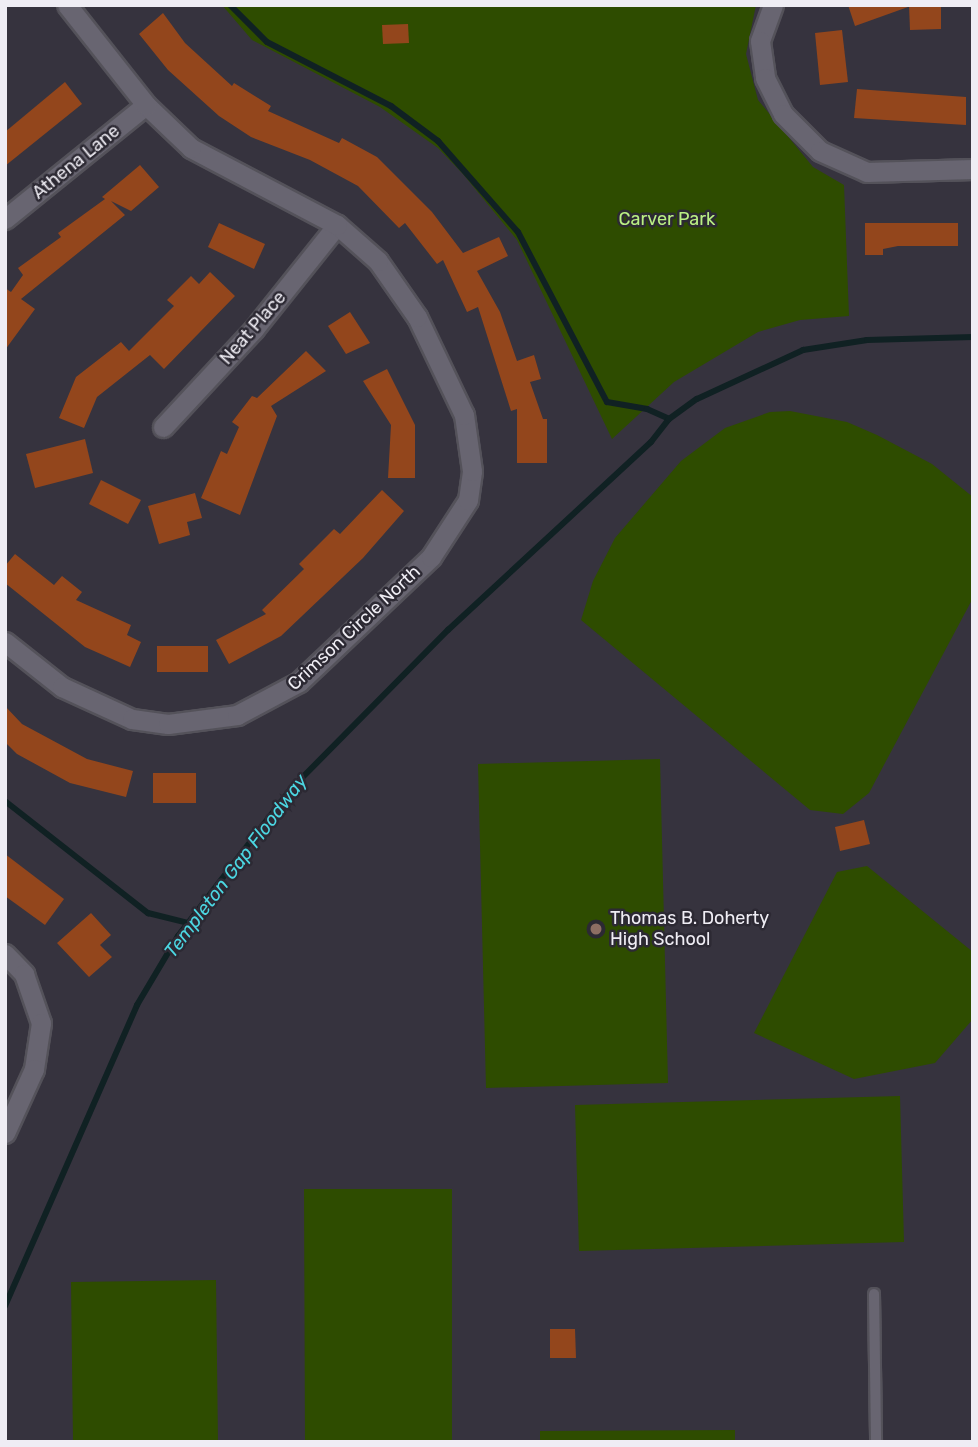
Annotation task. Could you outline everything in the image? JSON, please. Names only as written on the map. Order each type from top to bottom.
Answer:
[{"type":"street","name":"Crimson Circle North","points":[[5,642],[62,687],[132,719],[168,724],[226,717],[271,700],[299,682],[431,557],[468,500],[472,471],[464,415],[399,286],[337,225],[211,161],[146,105],[67,5]]},
{"type":"street","points":[[773,5],[760,41],[765,78],[794,127],[820,151],[853,169],[878,173],[973,169]]},
{"type":"street","name":"Athena Lane","points":[[5,219],[146,105]]},
{"type":"street","name":"Neat Place","points":[[163,427],[254,329],[337,225]]},
{"type":"street","points":[[5,954],[24,974],[41,1023],[39,1048],[25,1090],[5,1133]]},
{"type":"lane","points":[[874,1294],[876,1442]]},
{"type":"green space","name":"Carver Park","points":[[222,5],[756,5],[746,54],[758,100],[813,167],[844,185],[849,316],[800,320],[758,332],[674,382],[612,439],[517,240],[463,174],[438,148],[380,107],[252,40]]},
{"type":"green space","points":[[790,411],[847,422],[877,435],[932,464],[973,497],[973,598],[869,793],[843,814],[810,810],[581,620],[593,581],[615,538],[681,461],[725,428],[770,412]]},
{"type":"green space","points":[[660,759],[668,1083],[486,1088],[478,764]]},
{"type":"green space","points":[[867,866],[973,952],[973,1019],[935,1063],[854,1079],[754,1033],[837,872]]},
{"type":"green space","points":[[900,1096],[904,1242],[579,1251],[575,1105]]},
{"type":"green space","points":[[304,1189],[452,1189],[452,1442],[305,1442]]},
{"type":"green space","points":[[216,1280],[218,1442],[73,1442],[71,1282]]},
{"type":"green space","points":[[735,1430],[735,1442],[540,1442],[540,1431]]},
{"type":"building","points":[[848,5],[908,5],[908,7],[855,26]]},
{"type":"building","points":[[909,5],[941,5],[941,29],[910,30]]},
{"type":"building","points":[[163,13],[185,43],[232,86],[234,83],[271,106],[268,111],[339,143],[342,138],[377,157],[432,212],[463,253],[499,237],[508,256],[477,271],[500,312],[517,361],[534,355],[541,379],[530,382],[543,419],[547,419],[547,463],[517,463],[517,409],[511,411],[478,307],[467,312],[443,260],[437,264],[405,223],[399,228],[358,186],[310,160],[251,137],[219,116],[168,70],[139,34]]},
{"type":"building","points":[[408,24],[409,43],[383,44],[382,25]]},
{"type":"building","points":[[842,30],[848,82],[820,85],[815,33]]},
{"type":"building","points":[[65,82],[82,104],[5,166],[5,132]]},
{"type":"building","points":[[857,89],[966,97],[966,125],[854,118]]},
{"type":"building","points":[[140,165],[159,187],[131,211],[111,201],[125,215],[21,299],[35,309],[5,350],[5,288],[11,292],[23,275],[18,268],[61,237],[58,233],[105,199],[102,197]]},
{"type":"building","points":[[219,223],[265,244],[254,269],[208,247]]},
{"type":"building","points":[[865,223],[958,223],[958,246],[898,246],[883,249],[883,255],[865,255]]},
{"type":"building","points":[[210,272],[235,296],[164,369],[150,355],[97,397],[84,428],[59,418],[76,377],[121,342],[129,351],[174,306],[167,300],[191,276],[199,284]]},
{"type":"building","points":[[350,312],[370,343],[346,354],[328,326]]},
{"type":"building","points":[[306,351],[326,371],[271,406],[277,416],[240,515],[201,498],[221,451],[227,454],[239,427],[232,422],[252,396],[257,398]]},
{"type":"building","points":[[387,369],[415,425],[415,478],[388,478],[391,425],[363,381]]},
{"type":"building","points":[[85,439],[93,473],[35,488],[26,454]]},
{"type":"building","points":[[101,480],[141,500],[128,524],[89,504]]},
{"type":"building","points":[[382,490],[404,511],[363,558],[281,636],[229,664],[216,640],[266,614],[262,610],[304,569],[299,564],[334,529],[340,534]]},
{"type":"building","points":[[195,493],[202,518],[187,522],[190,535],[159,544],[148,506]]},
{"type":"building","points":[[15,554],[54,585],[62,576],[82,592],[76,600],[131,625],[127,635],[141,642],[130,667],[85,647],[5,583],[5,566]]},
{"type":"building","points":[[157,646],[208,646],[208,672],[157,672]]},
{"type":"building","points":[[5,706],[22,724],[87,759],[133,771],[126,797],[70,783],[17,754],[5,742]]},
{"type":"building","points":[[153,773],[196,773],[196,803],[153,803]]},
{"type":"building","points":[[864,820],[870,844],[840,851],[835,827]]},
{"type":"building","points":[[5,854],[64,899],[45,925],[5,896]]},
{"type":"building","points":[[91,913],[111,935],[100,945],[112,957],[89,977],[57,943]]},
{"type":"building","points":[[550,1329],[575,1329],[576,1358],[550,1358]]},
{"type":"waterway","name":"Templeton Gap Floodway","points":[[230,5],[267,42],[391,106],[438,141],[518,232],[607,402],[647,409],[669,419]]},
{"type":"waterway","name":"Templeton Gap Floodway","points":[[5,1306],[137,1005],[178,936],[290,790],[448,630],[651,442],[669,419],[697,399],[803,350],[867,340],[973,337]]},
{"type":"waterway","points":[[5,801],[148,913],[188,923]]},
{"type":"place","name":"Thomas B. Doherty High School","points":[[596,929]]}]
